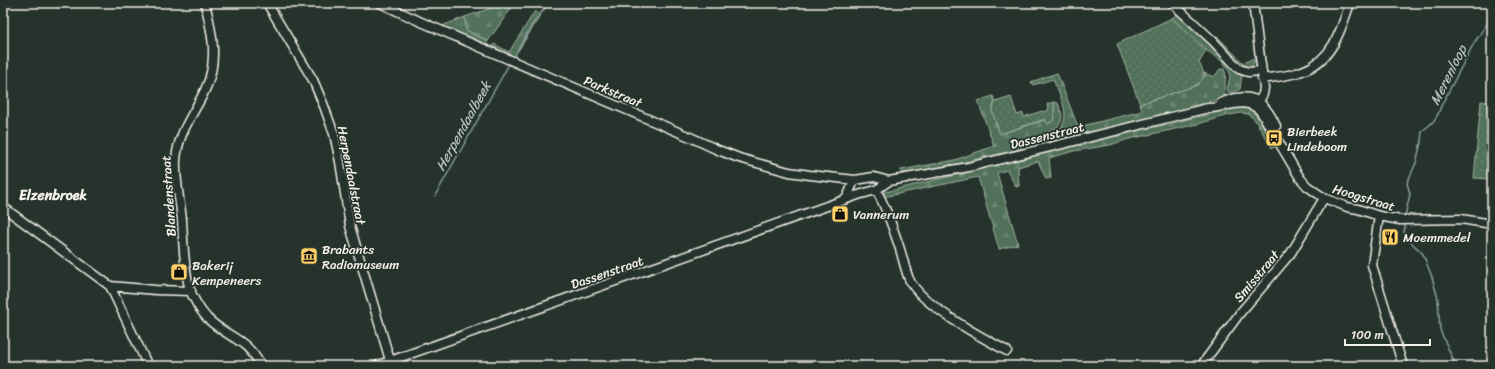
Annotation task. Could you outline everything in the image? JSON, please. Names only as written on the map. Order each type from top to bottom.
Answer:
[{"type":"street","name":"Blandenstraat","points":[[205,3],[214,45],[212,71],[206,89],[180,137],[176,160],[182,231],[188,278],[191,291],[198,306],[207,318],[218,327],[245,344],[254,354],[260,366]]},
{"type":"street","name":"Herpendaalstraat","points":[[267,3],[313,80],[334,134],[350,226],[388,357],[393,363]]},
{"type":"street","name":"Parkstraat","points":[[380,3],[725,153],[754,163],[789,172],[810,176],[843,178],[853,185],[874,177],[879,178]]},
{"type":"street","points":[[1172,3],[1214,41],[1239,69],[1262,75],[1301,72],[1312,67],[1322,59],[1340,33],[1350,3]]},
{"type":"street","points":[[1253,3],[1262,75],[1259,90],[1254,103]]},
{"type":"street","name":"Dassenstraat","points":[[376,366],[393,363],[846,199],[878,189],[889,181],[969,167],[1208,108],[1237,103],[1254,103]]},
{"type":"street","name":"Hoogstraat","points":[[1254,103],[1280,142],[1300,178],[1307,186],[1324,198],[1347,207],[1400,220],[1461,219],[1492,224]]},
{"type":"street","points":[[879,178],[881,182],[878,189],[889,216],[908,276],[915,288],[930,304],[1007,351]]},
{"type":"street","name":"Dassenstraat","points":[[879,178],[889,181]]},
{"type":"street","points":[[853,185],[854,193],[858,195]]},
{"type":"street","points":[[846,199],[853,185]]},
{"type":"street","name":"Smisstraat","points":[[1201,366],[1240,313],[1291,253],[1324,198]]},
{"type":"street","points":[[3,207],[110,286],[148,366]]},
{"type":"street","points":[[1379,216],[1372,265],[1403,366]]},
{"type":"street","points":[[110,286],[191,291]]},
{"type":"green space","points":[[506,3],[515,3],[488,41],[466,30],[465,17]]},
{"type":"green space","points":[[535,11],[541,15],[514,57],[492,47],[494,44],[509,52]]},
{"type":"green space","points":[[1180,12],[1242,74],[1240,89],[1231,93],[1228,92],[1230,74],[1227,67],[1197,43],[1172,18]]},
{"type":"green space","points":[[465,17],[466,30],[488,41],[485,45],[442,26]]},
{"type":"green space","points":[[1172,18],[1206,50],[1199,63],[1203,70],[1202,79],[1194,86],[1140,104],[1117,44]]},
{"type":"green space","points":[[1218,37],[1243,63],[1256,57],[1251,70],[1243,69],[1215,40]]},
{"type":"green space","points":[[1220,69],[1224,69],[1226,75],[1225,94],[1222,98],[1032,146],[1037,141],[1056,132],[1062,126],[1065,119],[1065,111],[1053,79],[1033,85],[1031,82],[1057,73],[1078,127],[1142,111],[1140,104],[1197,85],[1204,76],[1204,73],[1214,77]]},
{"type":"green space","points":[[993,96],[995,102],[992,111],[1000,134],[1054,117],[1054,102],[1058,103],[1062,115],[1061,122],[1051,131],[1029,141],[1020,149],[956,164],[911,173],[901,173],[901,170],[955,160],[994,146],[978,101]]},
{"type":"green space","points":[[1011,97],[1017,115],[1023,113],[1024,117],[1049,110],[1047,104],[1054,102],[1053,121],[1048,124],[1045,119],[1000,134],[992,111],[995,102]]},
{"type":"green space","points":[[1481,101],[1492,103],[1492,179],[1474,178]]},
{"type":"green space","points":[[1238,107],[1249,109],[1254,112],[1277,146],[1272,148],[1255,120],[1248,114],[1241,113],[1129,139],[1110,145],[1074,151],[1049,158],[1051,178],[1046,179],[1038,161],[1018,167],[1019,186],[1016,187],[1007,170],[997,173],[1018,244],[999,249],[978,177],[883,197],[881,193]]},
{"type":"waterway","name":"Herpendaalbeek","points":[[517,51],[534,22],[549,3]]},
{"type":"waterway","name":"Merenloop","points":[[1405,216],[1410,194],[1407,183],[1416,163],[1422,131],[1436,118],[1474,43],[1487,24],[1492,10]]},
{"type":"waterway","name":"Herpendaalbeek","points":[[435,196],[508,66]]},
{"type":"waterway","name":"Merenloop","points":[[1405,225],[1404,233],[1406,237],[1423,254],[1432,277],[1438,299],[1440,330],[1456,366]]},
{"type":"place","name":"Bierbeek Lindeboom","points":[[1274,138]]},
{"type":"place","name":"Vannerum","points":[[840,214]]},
{"type":"place","name":"Moemmedel","points":[[1390,237]]},
{"type":"place","name":"Brabants Radiomuseum","points":[[309,256]]},
{"type":"place","name":"Bakerij Kempeneers","points":[[179,272]]},
{"type":"district","name":"Elzenbroek","points":[[53,195]]}]
